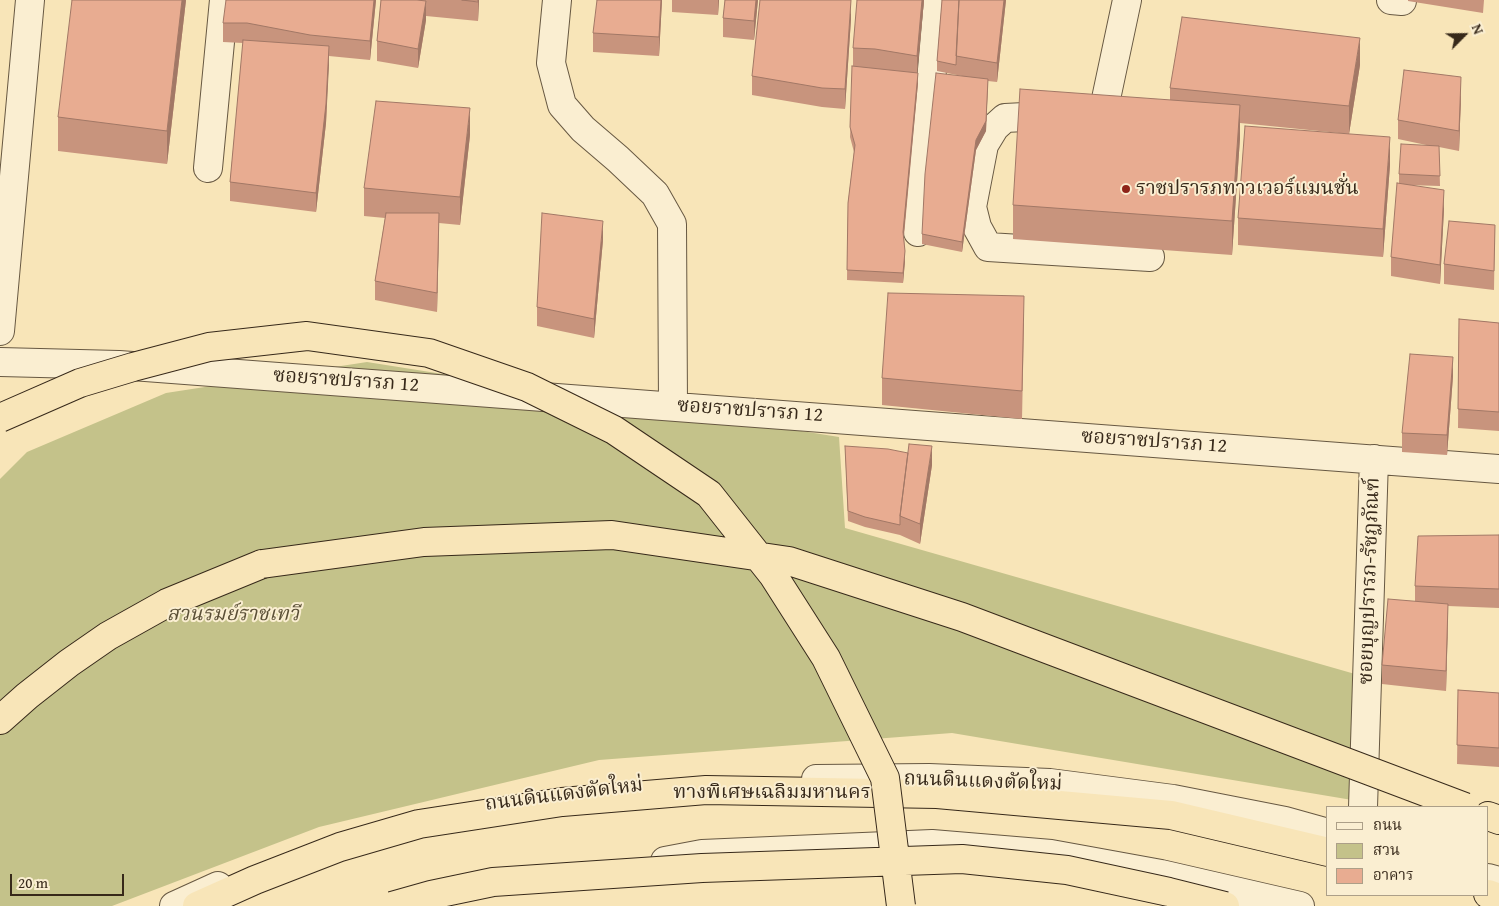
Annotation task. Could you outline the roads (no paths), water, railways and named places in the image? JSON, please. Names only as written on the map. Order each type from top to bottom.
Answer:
[{"type":"highway","points":[[0,418],[80,383],[133,367],[209,347],[307,336],[429,353],[527,386],[614,430],[709,494],[774,575],[826,658],[885,778],[901,906]]},
{"type":"highway","points":[[0,720],[26,696],[108,636],[168,603],[262,564],[424,542],[612,535],[789,561],[962,617],[1462,806]]},
{"type":"highway","name":"ทางพิเศษเฉลิมมหานคร","points":[[197,906],[255,880],[340,847],[418,824],[562,802],[706,790],[937,794],[1171,815],[1326,852]]},
{"type":"highway","points":[[392,906],[431,895],[493,882],[702,868],[962,859],[1067,870],[1225,906]]},
{"type":"street","points":[[0,331],[30,0]]},
{"type":"street","points":[[208,168],[224,0]]},
{"type":"street","points":[[557,0],[550,63],[562,105],[583,129],[655,194],[672,224],[673,405]]},
{"type":"street","points":[[918,232],[938,0]]},
{"type":"street","points":[[1103,113],[1127,0]]},
{"type":"street","points":[[1131,116],[1103,113],[1005,118],[995,127],[984,145],[972,207],[977,227],[988,246],[1150,257]]},
{"type":"street","name":"ซอยราชปรารภ 12","points":[[0,362],[119,364],[1499,469]]},
{"type":"street","name":"ซอยบุญปรารภ-รัชฏภัณฑ์","points":[[1363,806],[1374,459]]},
{"type":"street","name":"ถนนดินแดงตัดใหม่","points":[[174,906],[233,880],[385,822],[508,800],[696,780],[929,778],[1050,784],[1173,799],[1285,821],[1326,832]]},
{"type":"street","points":[[441,906],[461,899],[702,854],[932,844],[1051,854],[1161,874],[1300,906]]},
{"type":"place","name":"ราชปรารภทาวเวอร์แมนชั่น","points":[[1126,189]]},
{"type":"park label","name":"สวนรมย์ราชเทวี","points":[[233,615]]}]
